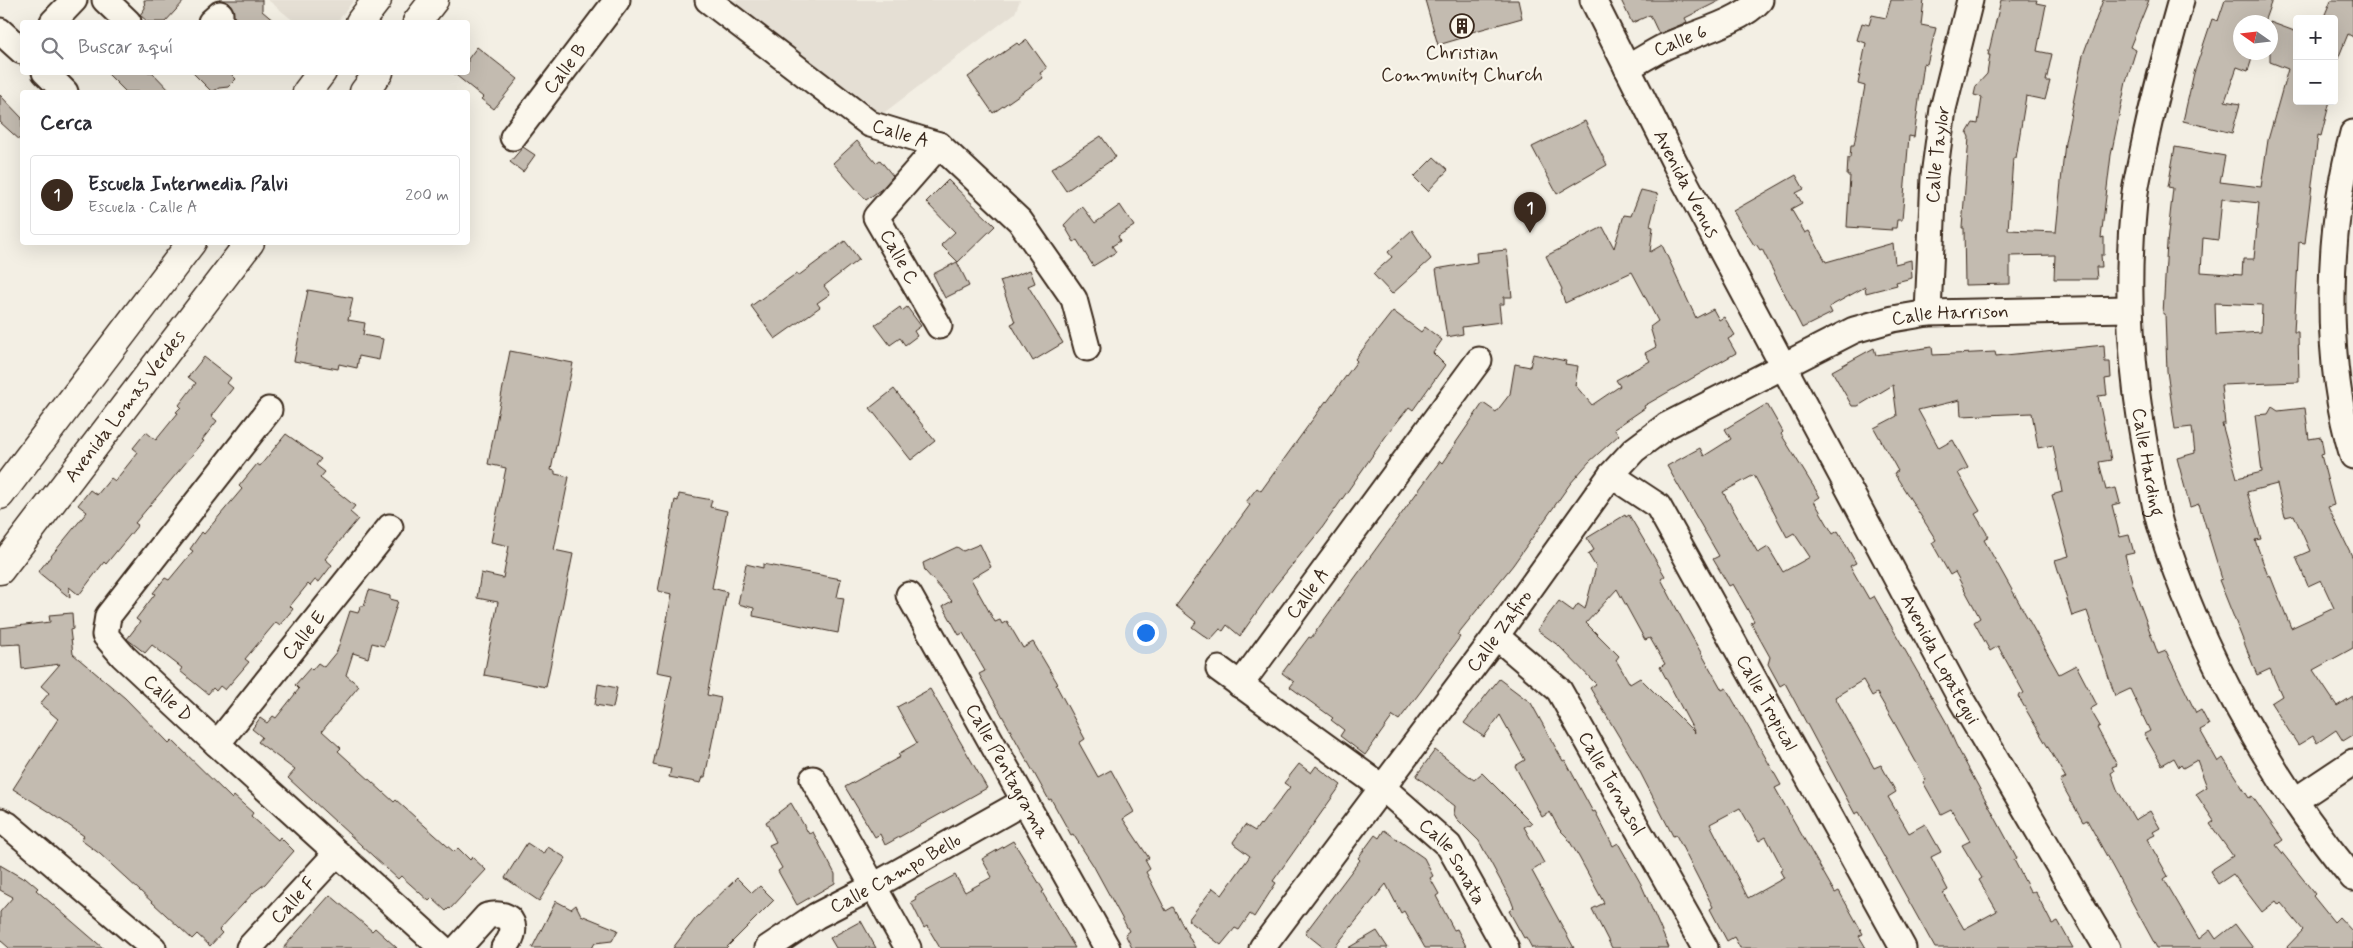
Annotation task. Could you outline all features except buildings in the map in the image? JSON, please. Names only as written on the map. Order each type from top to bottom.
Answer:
[{"type":"main road","points":[[362,20],[377,0]]},
{"type":"main road","points":[[419,20],[434,0]]},
{"type":"main road","points":[[308,90],[320,75]]},
{"type":"main road","points":[[366,90],[377,75]]},
{"type":"main road","points":[[0,494],[190,245]]},
{"type":"main road","name":"Avenida Lomas Verdes","points":[[0,570],[248,245]]},
{"type":"street","points":[[55,20],[74,0]]},
{"type":"street","points":[[106,0],[126,20]]},
{"type":"street","name":"Calle B","points":[[513,137],[616,0]]},
{"type":"street","name":"Calle A","points":[[708,0],[870,124],[939,145],[1020,221],[1074,299],[1087,348]]},
{"type":"street","name":"Avenida Venus","points":[[1593,0],[1782,365]]},
{"type":"street","name":"Calle 6","points":[[1627,68],[1663,48],[1740,16],[1754,8],[1760,0]]},
{"type":"street","name":"Calle Taylor","points":[[1928,313],[1935,167],[1943,109],[1970,0]]},
{"type":"street","name":"Calle Harding","points":[[2181,0],[2152,106],[2134,200],[2128,309],[2137,404],[2163,532],[2186,597],[2211,654],[2262,749],[2296,800],[2353,878]]},
{"type":"street","points":[[0,31],[20,49]]},
{"type":"street","points":[[48,75],[63,90]]},
{"type":"street","points":[[2353,133],[2343,173],[2333,280],[2333,322],[2342,415],[2353,456]]},
{"type":"street","name":"Calle C","points":[[939,145],[876,217],[939,326]]},
{"type":"street","name":"Calle Harrison","points":[[1782,365],[1854,330],[1893,319],[1928,313],[2128,309]]},
{"type":"street","name":"Calle A","points":[[1240,686],[1479,360]]},
{"type":"street","name":"Calle Zafiro","points":[[1271,945],[1383,788],[1612,476],[1634,450],[1666,426],[1782,365]]},
{"type":"street","name":"Avenida Lopategui","points":[[1782,365],[1962,701],[2107,948]]},
{"type":"street","name":"Calle D","points":[[269,410],[108,616],[106,635],[123,656],[217,744],[442,948]]},
{"type":"street","name":"Calle Tropical","points":[[1612,476],[1658,506],[1903,948]]},
{"type":"street","name":"Calle E","points":[[217,744],[390,527]]},
{"type":"street","name":"Calle Pentagrama","points":[[909,595],[1107,948]]},
{"type":"street","name":"Calle Tornasol","points":[[1496,636],[1559,690],[1705,948]]},
{"type":"street","points":[[1219,669],[1383,788]]},
{"type":"street","points":[[2296,800],[2353,762]]},
{"type":"street","points":[[813,779],[908,948]]},
{"type":"street","name":"Calle Sonata","points":[[1383,788],[1448,846],[1506,948]]},
{"type":"street","name":"Calle Campo Bello","points":[[768,948],[816,916],[874,886],[1025,801]]},
{"type":"street","points":[[0,820],[153,948]]},
{"type":"street","name":"Calle F","points":[[249,948],[337,853]]},
{"type":"street","points":[[458,948],[487,916],[493,914],[505,916],[513,924],[510,942],[504,948]]},
{"type":"shaded area","points":[[268,0],[354,0],[339,20],[293,20]]},
{"type":"shaded area","points":[[729,0],[1020,0],[1015,13],[881,115]]},
{"type":"place","name":"Christian Community Church","points":[[1462,26]]},
{"type":"place","name":"Escuela Intermedia Palvi","points":[[1530,233]]}]
